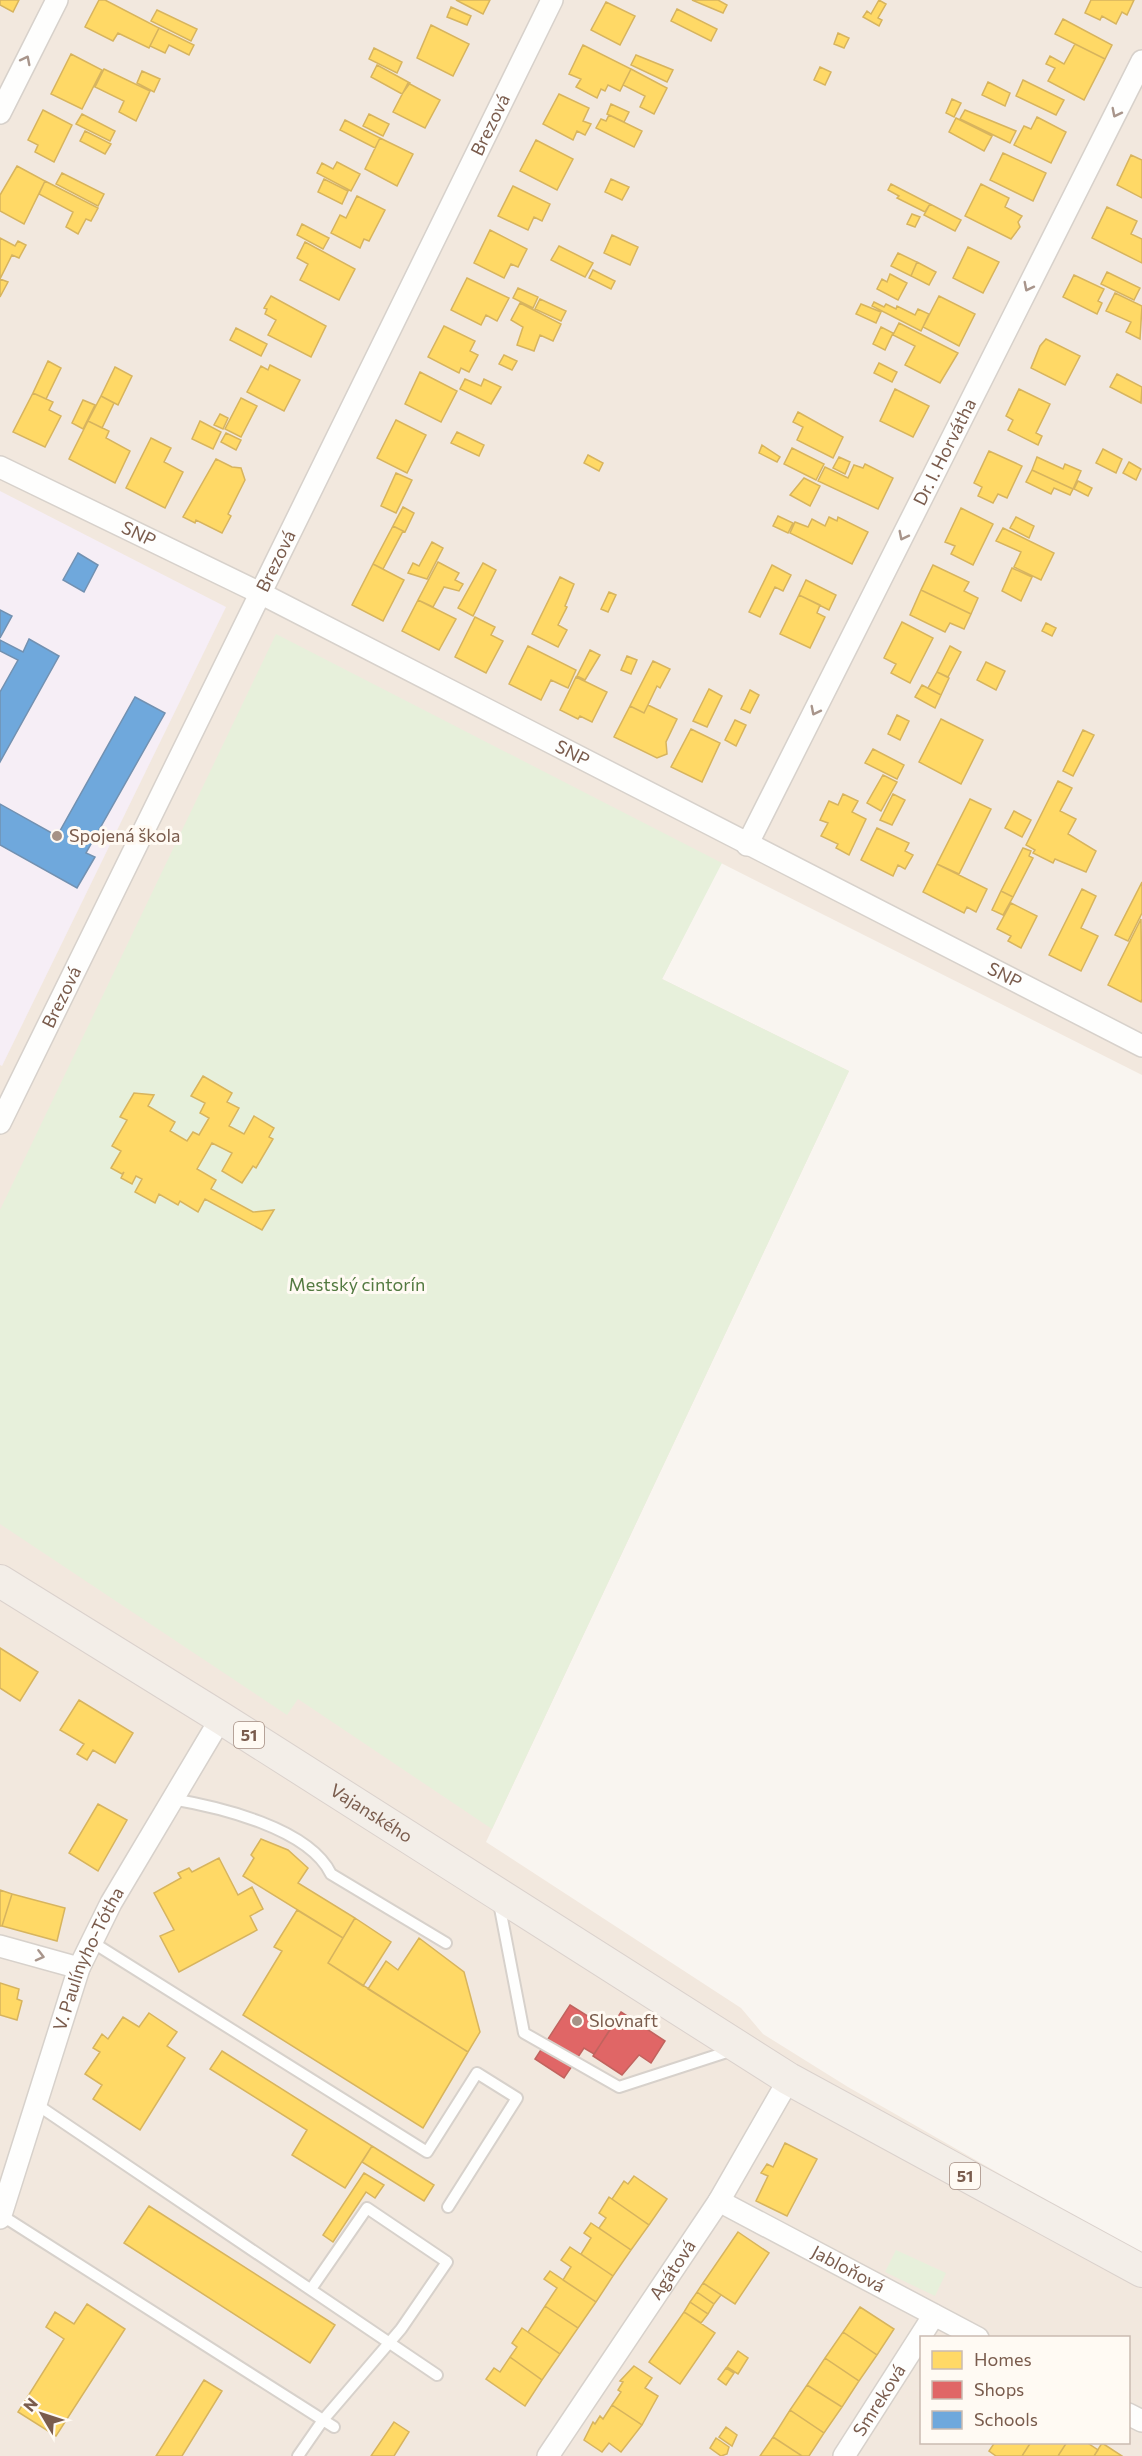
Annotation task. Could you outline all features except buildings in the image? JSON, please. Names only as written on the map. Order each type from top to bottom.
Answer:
[{"type":"main road","name":"Vajanského","points":[[0,1581],[742,2047]]},
{"type":"main road","name":"51","points":[[742,2047],[789,2079],[1142,2271]]},
{"type":"street","points":[[0,113],[57,0]]},
{"type":"street","name":"Brezová","points":[[3,1110],[552,0]]},
{"type":"street","name":"Dr. I. Horvátha","points":[[747,845],[1142,61]]},
{"type":"street","name":"SNP","points":[[0,467],[260,593],[1142,1046]]},
{"type":"street","name":"V. Paulínyho-Tótha","points":[[1,2217],[79,1968],[111,1903],[221,1718]]},
{"type":"street","points":[[0,1946],[79,1968]]},
{"type":"street","name":"Agátová","points":[[548,2456],[718,2201],[789,2079]]},
{"type":"street","name":"Jabloňová","points":[[718,2201],[976,2336]]},
{"type":"street","name":"Smreková","points":[[921,2336],[934,2315]]},
{"type":"street","name":"Smreková","points":[[844,2456],[920,2337]]},
{"type":"lane","points":[[172,1799],[273,1825],[324,1861],[331,1874],[446,1943]]},
{"type":"lane","points":[[497,1892],[524,2033],[619,2087],[742,2047]]},
{"type":"lane","points":[[92,1942],[427,2152],[477,2073],[517,2098],[448,2207]]},
{"type":"lane","points":[[36,2104],[437,2374]]},
{"type":"lane","points":[[298,2456],[323,2420],[389,2342],[447,2262],[367,2208],[311,2289]]},
{"type":"lane","points":[[1,2217],[334,2427]]},
{"type":"shaded area","points":[[0,0],[1142,0],[1142,1075],[721,863],[662,979],[849,1071],[486,1842],[741,2008],[763,2034],[848,2087],[1142,2255],[1142,2456],[0,2456]]},
{"type":"shaded area","name":"Spojená škola","points":[[0,491],[226,607],[2,1066],[0,1065]]},
{"type":"green space","name":"Mestský cintorín","points":[[276,634],[722,863],[662,979],[849,1071],[492,1829],[298,1699],[287,1715],[0,1524],[0,1210]]},
{"type":"green space","points":[[896,2250],[946,2273],[935,2296],[885,2272]]},
{"type":"place","name":"Spojená škola","points":[[57,836]]},
{"type":"place","name":"Slovnaft","points":[[577,2021]]}]
